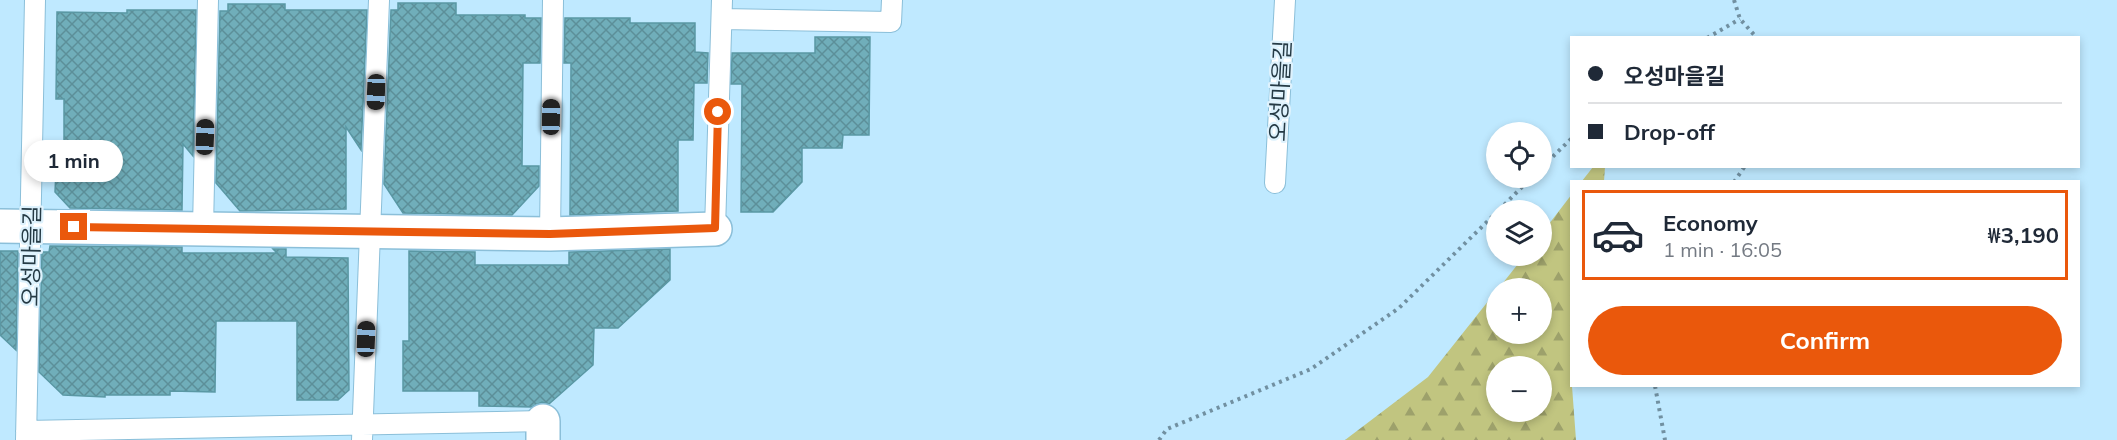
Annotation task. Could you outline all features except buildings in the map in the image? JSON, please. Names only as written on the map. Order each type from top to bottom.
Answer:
[{"type":"street","points":[[16,226],[550,234],[715,228]]},
{"type":"lane","name":"오성마을길","points":[[26,435],[16,226],[35,0]]},
{"type":"lane","points":[[203,228],[208,0]]},
{"type":"lane","points":[[362,433],[379,0]]},
{"type":"lane","points":[[550,234],[553,0]]},
{"type":"lane","points":[[715,228],[722,9],[891,22],[892,0]]},
{"type":"lane","name":"오성마을길","points":[[1275,183],[1285,0]]},
{"type":"lane","points":[[26,435],[543,431]]},
{"type":"path","points":[[1734,0],[1740,19],[1754,36]]},
{"type":"path","points":[[1710,36],[1740,19]]},
{"type":"path","points":[[1552,157],[1570,140]]},
{"type":"path","points":[[1509,200],[1521,188]]},
{"type":"path","points":[[1159,440],[1167,429],[1311,369],[1399,308],[1486,223]]},
{"type":"path","points":[[1655,387],[1665,440]]},
{"type":"green space","points":[[1592,168],[1605,168],[1604,180],[1583,180]]},
{"type":"green space","points":[[1570,197],[1570,387],[1572,387],[1576,440],[1345,440],[1428,377],[1486,304],[1486,344],[1552,344],[1552,278],[1507,278],[1516,266],[1552,266],[1552,220]]},
{"type":"route","points":[[74,227],[550,234],[715,228],[718,112]]}]
